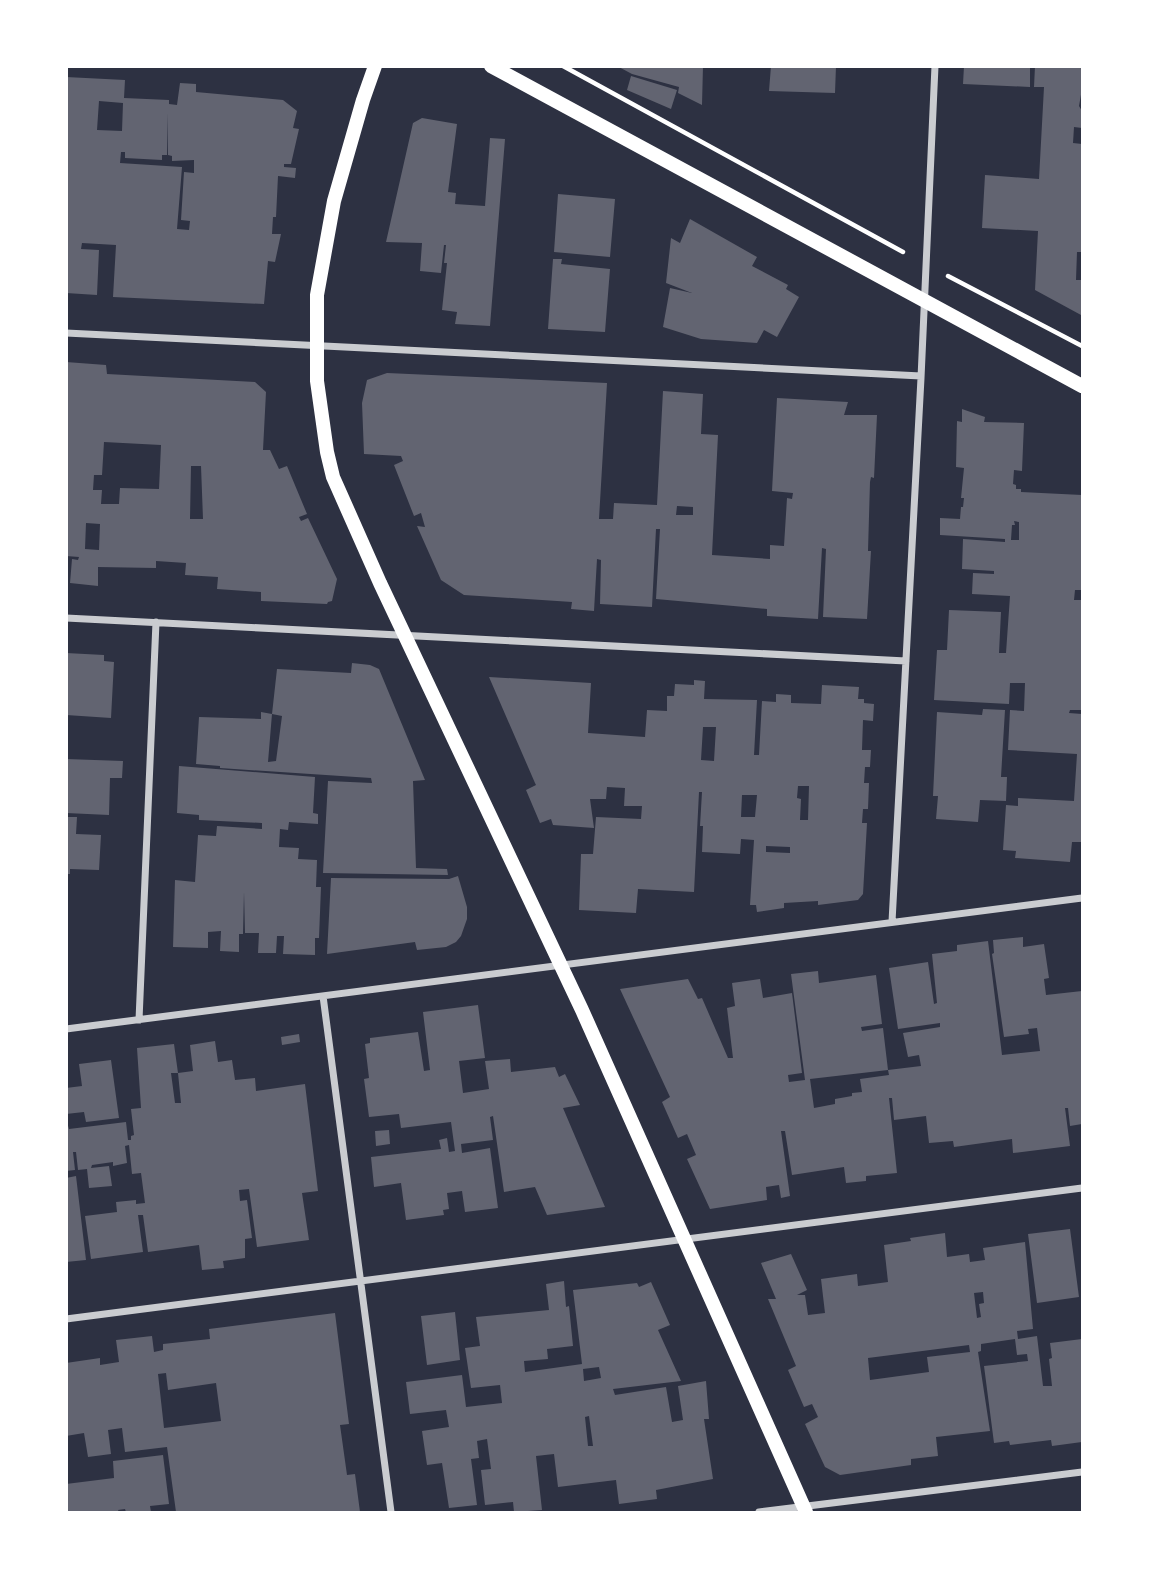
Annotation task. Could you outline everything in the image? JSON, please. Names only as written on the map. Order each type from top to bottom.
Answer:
[{"type":"main road","points":[[375,66],[334,201],[317,295],[319,402],[333,477],[561,965],[805,1510]]},
{"type":"main road","points":[[491,66],[1083,386]]},
{"type":"street","points":[[892,922],[935,66]]},
{"type":"street","points":[[66,333],[921,376]]},
{"type":"street","points":[[66,618],[906,661]]},
{"type":"street","points":[[139,1020],[156,622]]},
{"type":"street","points":[[66,1030],[1083,898]]},
{"type":"street","points":[[323,996],[391,1513]]},
{"type":"street","points":[[66,1319],[1083,1188]]},
{"type":"street","points":[[759,1513],[805,1510],[1083,1472]]},
{"type":"path","points":[[563,66],[925,264],[1083,346]]},
{"type":"building","points":[[617,66],[703,66],[702,105],[678,93],[679,87],[632,74]]},
{"type":"building","points":[[771,66],[836,66],[835,93],[769,91]]},
{"type":"building","points":[[964,66],[1030,66],[1030,87],[963,84]]},
{"type":"building","points":[[1035,66],[1082,66],[1079,106],[1082,111],[1082,128],[1074,127],[1073,143],[1082,144],[1082,252],[1077,252],[1076,280],[1082,280],[1081,315],[1035,290],[1038,231],[982,228],[985,175],[1039,179],[1044,87],[1034,87]]},
{"type":"building","points":[[631,76],[677,90],[671,109],[627,90]]},
{"type":"building","points":[[66,77],[125,80],[124,98],[169,100],[169,104],[177,105],[180,83],[196,84],[196,92],[283,100],[297,111],[293,128],[299,129],[291,164],[284,164],[284,167],[296,168],[295,178],[278,176],[276,217],[273,217],[272,234],[281,234],[275,262],[268,261],[264,304],[113,297],[116,245],[82,243],[81,249],[99,250],[97,295],[66,293]],"holes":[[[99,101],[123,103],[122,131],[97,130]],[[168,113],[168,155],[172,156],[172,161],[194,160],[194,173],[184,172],[181,220],[190,221],[189,230],[177,229],[182,167],[120,163],[121,152],[125,152],[125,158],[162,160],[162,155],[167,155]]]},
{"type":"building","points":[[422,118],[457,124],[448,192],[456,193],[455,204],[485,206],[490,138],[505,139],[490,326],[455,324],[457,312],[442,310],[447,263],[444,263],[446,245],[441,273],[420,271],[422,243],[386,242],[413,123]]},
{"type":"building","points":[[558,194],[615,199],[610,257],[554,252]]},
{"type":"building","points":[[690,219],[757,257],[752,266],[788,285],[786,289],[799,297],[777,337],[764,330],[757,343],[701,339],[663,327],[670,288],[692,293],[666,283],[671,238],[680,243]]},
{"type":"building","points":[[553,259],[562,259],[561,264],[610,269],[605,332],[548,329]]},
{"type":"building","points":[[66,362],[106,365],[107,374],[255,382],[266,392],[263,450],[270,450],[279,469],[287,466],[307,514],[299,517],[301,521],[308,518],[337,579],[332,601],[327,604],[261,601],[261,592],[217,589],[218,577],[185,575],[186,563],[156,561],[156,568],[98,567],[98,586],[70,583],[72,559],[78,560],[79,557],[66,556]],"holes":[[[104,442],[161,445],[159,489],[120,488],[119,504],[101,504],[102,490],[93,490],[94,475],[102,475]],[[191,466],[201,466],[203,519],[190,519]],[[86,523],[100,524],[99,550],[85,549]]]},
{"type":"building","points":[[387,373],[607,383],[599,519],[613,519],[614,503],[657,505],[663,391],[703,394],[701,434],[718,435],[712,555],[770,559],[770,545],[784,546],[787,498],[792,499],[793,493],[772,491],[777,398],[848,402],[844,415],[877,415],[874,478],[871,477],[870,482],[868,551],[871,551],[867,619],[823,617],[826,549],[822,548],[818,619],[767,616],[767,609],[656,599],[660,529],[656,529],[652,607],[600,604],[601,560],[597,559],[594,611],[571,609],[572,602],[464,595],[441,580],[417,526],[425,527],[421,513],[414,516],[394,465],[403,461],[401,456],[364,454],[362,403],[367,380]],"holes":[[[677,506],[693,507],[693,515],[676,515]]]},
{"type":"building","points":[[962,409],[985,417],[984,422],[1024,423],[1022,471],[1014,470],[1013,484],[1016,489],[1021,489],[1021,492],[1082,495],[1082,590],[1075,590],[1074,600],[1082,600],[1082,710],[1070,710],[1069,713],[1082,714],[1082,842],[1072,842],[1070,862],[1015,858],[1016,851],[1003,850],[1006,805],[1018,806],[1018,798],[1074,801],[1077,754],[1008,750],[1010,710],[1024,711],[1025,683],[1010,683],[1009,704],[934,700],[937,650],[947,650],[949,610],[1001,612],[999,653],[1006,653],[1010,596],[972,594],[973,573],[994,574],[994,571],[962,569],[963,539],[1005,542],[1005,539],[940,535],[940,518],[960,519],[963,507],[964,498],[961,498],[964,468],[956,467],[957,421],[962,422]],"holes":[[[1014,521],[1019,522],[1019,540],[1011,540],[1012,525],[1015,525]]]},
{"type":"building","points":[[66,653],[104,655],[104,661],[114,662],[111,718],[66,715]]},
{"type":"building","points":[[352,663],[379,669],[425,780],[413,781],[416,868],[447,869],[448,875],[323,873],[328,781],[372,783],[371,778],[196,764],[199,717],[261,719],[261,712],[272,714],[277,669],[351,673]],"holes":[[[272,714],[282,716],[276,761],[268,762]]]},
{"type":"building","points":[[489,677],[591,683],[588,733],[645,737],[647,710],[667,711],[667,696],[674,696],[675,684],[694,685],[694,680],[705,681],[704,699],[757,700],[754,755],[759,755],[762,701],[776,702],[776,694],[791,695],[791,703],[821,704],[822,685],[859,687],[858,699],[874,704],[873,721],[863,720],[862,750],[871,750],[870,767],[865,767],[864,783],[869,783],[868,809],[863,809],[862,823],[867,823],[863,894],[858,900],[818,905],[818,901],[784,903],[784,908],[757,912],[756,905],[750,905],[754,840],[741,839],[740,854],[702,852],[702,792],[699,792],[694,892],[638,889],[636,913],[579,910],[581,854],[593,854],[596,817],[641,819],[642,806],[624,806],[625,788],[607,787],[606,799],[590,799],[594,828],[553,825],[551,819],[540,823],[526,790],[536,785]],"holes":[[[703,727],[716,727],[714,761],[701,760]],[[798,786],[809,786],[808,820],[800,820],[801,799],[797,798]],[[742,795],[757,795],[755,817],[741,817]],[[766,846],[790,847],[790,853],[766,852]]]},
{"type":"building","points":[[983,709],[1005,710],[1001,777],[1007,777],[1006,801],[980,800],[978,822],[936,819],[938,796],[933,796],[937,712],[982,715]]},
{"type":"building","points":[[66,759],[123,761],[122,778],[110,778],[109,815],[66,813]]},
{"type":"building","points":[[179,766],[315,777],[313,813],[318,814],[318,824],[289,822],[288,830],[280,829],[279,847],[299,848],[298,859],[317,860],[316,887],[321,887],[319,938],[315,938],[315,955],[283,954],[284,936],[277,936],[276,953],[258,953],[259,933],[245,933],[244,892],[243,934],[239,934],[239,952],[220,951],[221,931],[208,932],[208,948],[173,947],[175,880],[195,882],[198,835],[216,836],[217,826],[262,829],[262,823],[199,820],[199,815],[177,813]]},
{"type":"building","points":[[66,817],[77,817],[76,834],[101,835],[99,870],[70,869],[70,874],[66,874]]},
{"type":"building","points":[[458,876],[467,907],[467,919],[456,942],[446,947],[417,950],[415,942],[327,954],[331,878],[449,879]]},
{"type":"building","points":[[1023,937],[1023,947],[1044,944],[1049,978],[1044,979],[1046,995],[1082,991],[1082,1124],[1070,1126],[1068,1108],[1065,1108],[1070,1146],[1013,1153],[1012,1139],[954,1147],[953,1141],[929,1143],[926,1116],[894,1120],[892,1098],[889,1098],[897,1173],[866,1176],[866,1181],[846,1183],[844,1167],[792,1175],[785,1131],[781,1131],[790,1196],[781,1198],[779,1185],[766,1187],[767,1200],[710,1209],[687,1159],[696,1155],[687,1134],[678,1138],[662,1102],[670,1097],[620,989],[688,979],[698,999],[702,998],[728,1058],[733,1058],[727,1008],[735,1006],[732,983],[760,979],[763,998],[792,993],[802,1073],[788,1075],[789,1082],[805,1080],[791,974],[818,971],[819,983],[876,975],[882,1024],[861,1027],[862,1031],[883,1028],[888,1070],[921,1066],[919,1055],[908,1057],[903,1033],[940,1027],[940,1023],[898,1029],[889,968],[928,962],[934,1004],[937,1003],[932,954],[957,951],[957,945],[988,941],[1002,1055],[1040,1051],[1037,1028],[1028,1029],[1029,1034],[1004,1037],[992,954],[993,940]],"holes":[[[888,1070],[889,1075],[860,1079],[862,1092],[835,1099],[835,1104],[814,1108],[810,1079]]]},
{"type":"building","points":[[478,1005],[485,1058],[459,1061],[463,1093],[489,1089],[485,1061],[510,1059],[511,1072],[555,1067],[559,1077],[565,1074],[580,1105],[563,1108],[605,1207],[547,1215],[535,1187],[504,1192],[493,1116],[490,1117],[493,1140],[461,1144],[462,1153],[490,1148],[498,1208],[465,1212],[462,1191],[447,1193],[449,1209],[443,1210],[444,1215],[406,1220],[401,1183],[374,1187],[371,1157],[441,1149],[439,1140],[447,1138],[449,1152],[455,1151],[451,1122],[401,1128],[399,1114],[369,1117],[364,1079],[369,1078],[365,1044],[370,1043],[370,1038],[418,1032],[424,1071],[430,1070],[423,1012]]},
{"type":"building","points":[[299,1034],[300,1042],[282,1045],[281,1037]]},
{"type":"building","points":[[215,1041],[218,1062],[232,1060],[235,1080],[255,1078],[256,1091],[305,1084],[318,1191],[302,1193],[309,1240],[257,1247],[249,1189],[239,1190],[240,1201],[247,1200],[252,1238],[245,1239],[245,1258],[223,1261],[224,1268],[202,1270],[199,1245],[148,1252],[143,1215],[138,1215],[143,1252],[91,1259],[85,1216],[117,1212],[116,1202],[136,1200],[136,1204],[145,1203],[141,1173],[132,1174],[129,1145],[125,1146],[127,1163],[113,1166],[113,1162],[92,1165],[91,1168],[109,1166],[112,1186],[89,1188],[87,1169],[78,1170],[76,1152],[73,1152],[75,1170],[66,1171],[66,1119],[69,1129],[126,1122],[128,1140],[131,1140],[134,1135],[131,1109],[141,1108],[137,1048],[174,1044],[178,1073],[193,1071],[190,1045]],"holes":[[[171,1073],[178,1073],[181,1103],[175,1103]]]},
{"type":"building","points":[[111,1060],[119,1118],[86,1122],[84,1112],[66,1114],[66,1088],[82,1086],[79,1064]]},
{"type":"building","points":[[389,1130],[390,1144],[376,1146],[375,1131]]},
{"type":"building","points":[[76,1176],[86,1260],[66,1262],[66,1178]]},
{"type":"building","points":[[1070,1229],[1079,1297],[1037,1303],[1028,1234]]},
{"type":"building","points":[[945,1233],[947,1257],[969,1254],[970,1262],[985,1260],[983,1248],[1025,1242],[1033,1329],[1017,1331],[1018,1339],[1037,1336],[1043,1386],[1052,1386],[1050,1343],[1082,1339],[1082,1442],[1052,1446],[1051,1440],[1010,1445],[1009,1441],[994,1443],[984,1366],[1028,1361],[1027,1354],[1017,1355],[1015,1339],[981,1344],[981,1351],[978,1352],[990,1431],[936,1437],[938,1456],[911,1459],[911,1465],[840,1475],[825,1467],[805,1424],[818,1417],[812,1404],[804,1407],[788,1370],[796,1366],[768,1299],[776,1299],[761,1263],[791,1254],[807,1290],[797,1295],[805,1295],[808,1315],[825,1313],[821,1279],[857,1274],[858,1286],[888,1282],[884,1245],[911,1241],[910,1238]],"holes":[[[983,1292],[984,1303],[979,1304],[981,1317],[977,1318],[974,1293]],[[969,1345],[970,1352],[927,1357],[929,1372],[870,1380],[868,1358]]]},
{"type":"building","points":[[564,1281],[573,1346],[547,1349],[548,1359],[524,1361],[525,1372],[582,1364],[573,1290],[637,1283],[639,1287],[651,1282],[670,1325],[658,1330],[681,1381],[613,1389],[615,1395],[666,1387],[672,1422],[683,1420],[678,1386],[706,1381],[709,1419],[704,1419],[713,1479],[656,1490],[657,1499],[619,1504],[616,1480],[558,1487],[554,1454],[536,1456],[542,1510],[514,1512],[513,1502],[485,1505],[481,1470],[491,1469],[487,1439],[477,1441],[479,1458],[471,1459],[477,1505],[449,1508],[442,1463],[427,1465],[422,1431],[449,1427],[446,1410],[410,1414],[406,1382],[462,1375],[466,1407],[502,1403],[500,1385],[471,1388],[465,1348],[480,1346],[476,1317],[549,1310],[546,1284]],"holes":[[[599,1367],[601,1378],[584,1381],[583,1369]],[[589,1416],[593,1446],[588,1446],[585,1417]]]},
{"type":"building","points":[[455,1312],[460,1360],[427,1365],[421,1316]]},
{"type":"building","points":[[335,1313],[349,1424],[340,1425],[347,1475],[355,1474],[360,1512],[176,1512],[167,1447],[125,1452],[122,1428],[108,1430],[111,1454],[88,1457],[84,1433],[66,1436],[66,1363],[100,1358],[100,1365],[119,1362],[116,1340],[152,1336],[154,1352],[163,1350],[163,1344],[210,1339],[209,1329]],"holes":[[[166,1373],[168,1390],[216,1383],[221,1421],[164,1428],[158,1374]]]},
{"type":"building","points":[[163,1455],[169,1504],[150,1506],[151,1512],[126,1512],[125,1509],[118,1510],[119,1512],[66,1512],[66,1484],[114,1478],[113,1461]]}]
